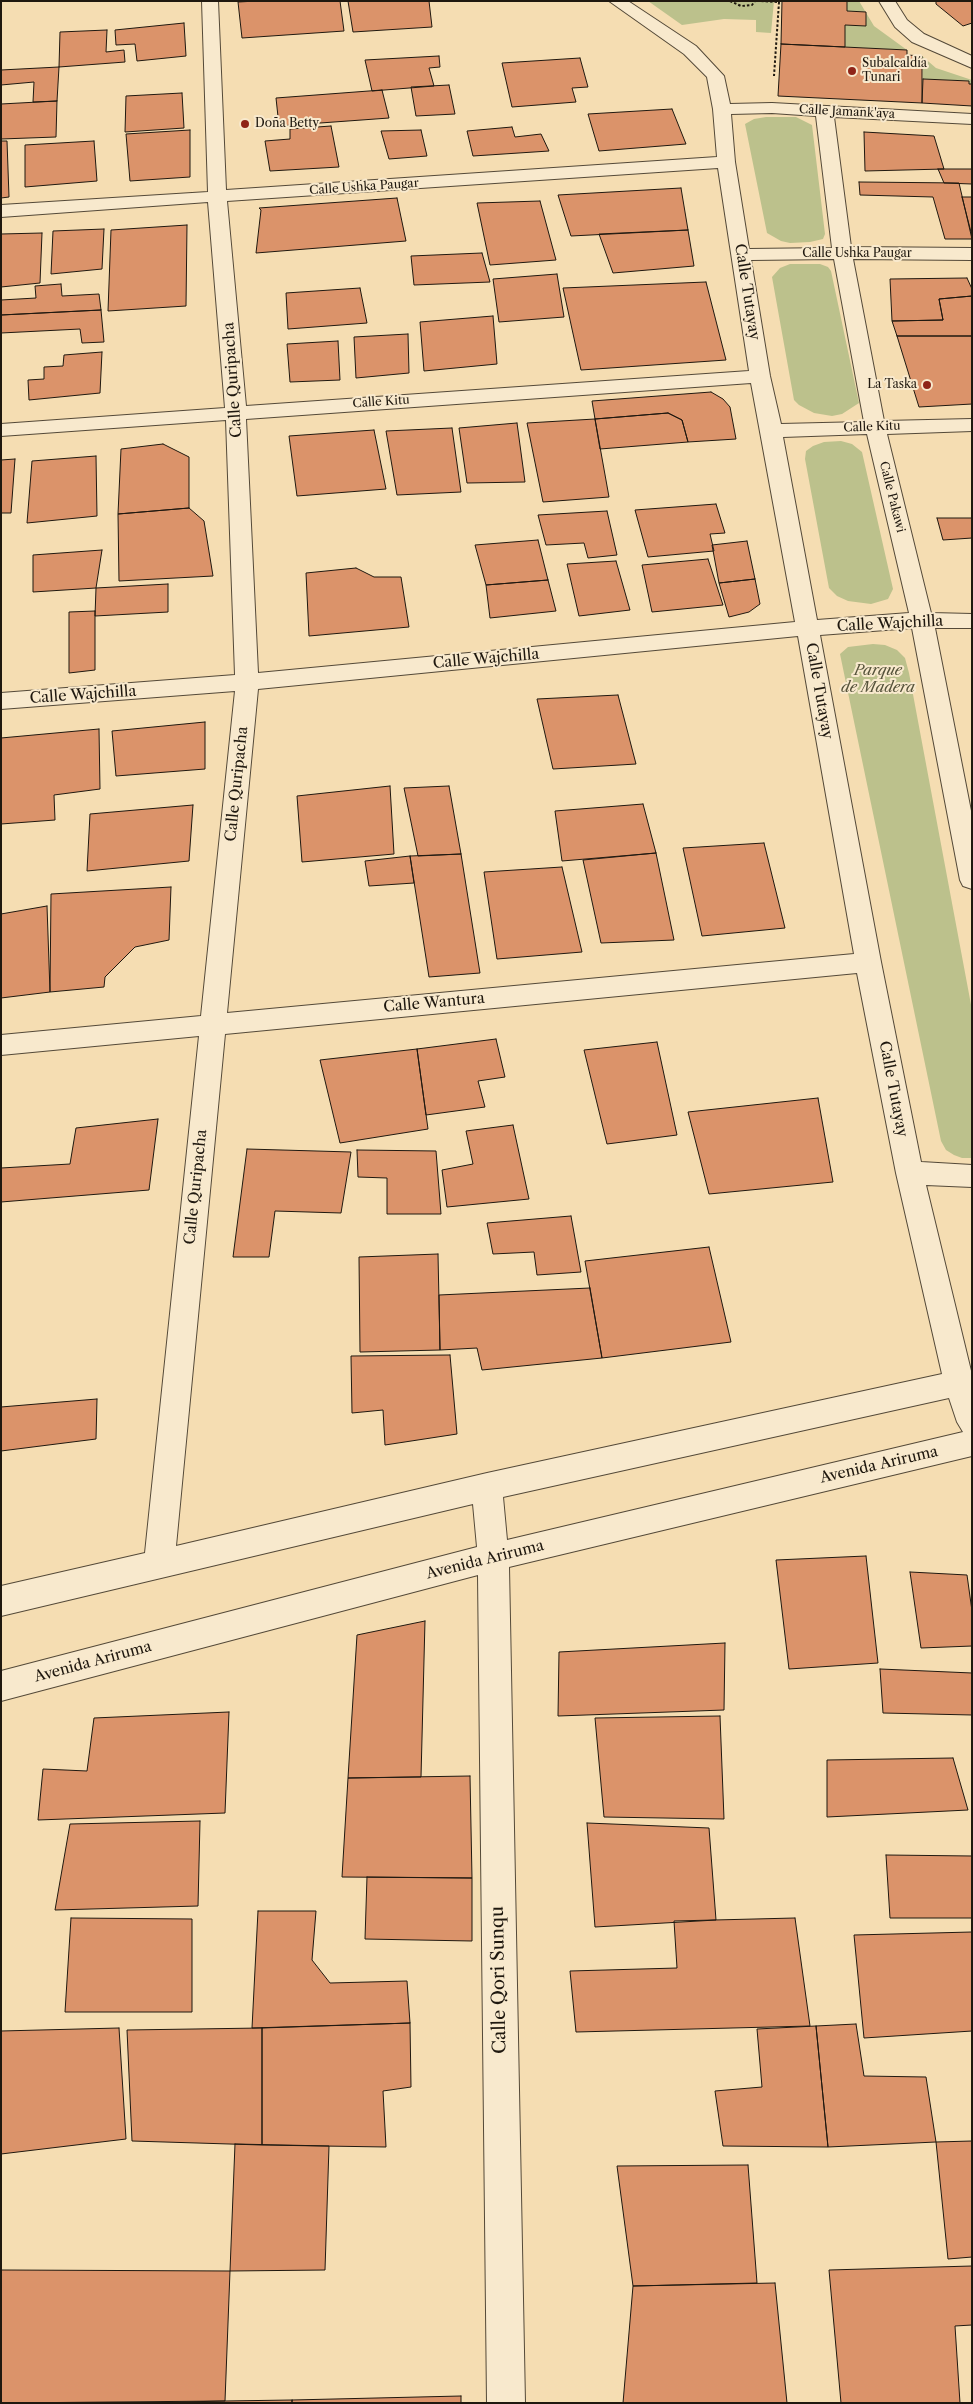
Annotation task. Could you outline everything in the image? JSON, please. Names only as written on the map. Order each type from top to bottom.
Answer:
[{"type":"street","name":"Calle Quripacha","points":[[159,1564],[247,682],[236,413],[217,197],[210,1]]},
{"type":"street","name":"Calle Tutayay","points":[[617,1],[690,50],[715,76],[722,109],[726,162],[760,376],[772,431],[868,962],[910,1173],[959,1383],[972,1422]]},
{"type":"street","points":[[887,1],[901,23],[918,38],[972,64]]},
{"type":"street","name":"Calle Jamank'aya","points":[[722,109],[772,108],[972,119]]},
{"type":"street","name":"Calle Pakawi","points":[[824,111],[842,253],[875,427],[922,620],[972,880]]},
{"type":"street","name":"Calle Ushka Paugar","points":[[1,211],[726,162]]},
{"type":"street","name":"Calle Ushka Paugar","points":[[741,255],[842,253],[972,254]]},
{"type":"street","name":"Calle Kitu","points":[[1,430],[760,376]]},
{"type":"street","name":"Calle Kitu","points":[[772,431],[972,425]]},
{"type":"street","name":"Calle Wajchilla","points":[[1,701],[247,682],[808,628],[922,620],[972,621]]},
{"type":"street","name":"Calle Wantura","points":[[1,1045],[868,962]]},
{"type":"street","points":[[910,1173],[972,1176]]},
{"type":"street","points":[[1,1601],[487,1487],[959,1383]]},
{"type":"street","name":"Avenida Ariruma","points":[[1,1686],[493,1557],[972,1444]]},
{"type":"street","name":"Calle Qori Sunqu","points":[[487,1487],[493,1557],[506,2403]]},
{"type":"path","points":[[730,1],[741,6],[752,4],[755,1]]},
{"type":"path","points":[[761,1],[779,2],[772,108]]},
{"type":"green space","points":[[648,1],[774,1],[771,33],[756,32],[756,20],[724,19],[682,25]]},
{"type":"green space","points":[[847,1],[859,1],[866,12],[847,11]]},
{"type":"green space","points":[[866,13],[874,26],[907,50],[845,47],[845,25],[866,26]]},
{"type":"green space","points":[[922,56],[936,68],[972,80],[972,84],[969,84],[969,81],[923,79]]},
{"type":"green space","points":[[796,117],[812,125],[825,234],[823,239],[790,243],[781,241],[767,233],[745,124],[754,119]]},
{"type":"green space","points":[[790,264],[820,264],[828,267],[831,271],[859,403],[842,414],[832,416],[814,413],[794,400],[772,277],[780,268]]},
{"type":"green space","points":[[841,441],[852,444],[862,452],[893,589],[888,599],[871,604],[848,601],[837,596],[829,588],[805,459],[806,451],[813,446],[824,442]]},
{"type":"green space","name":"Parque de Madera","points":[[873,644],[885,645],[897,650],[905,658],[909,673],[972,1010],[972,1158],[962,1158],[954,1155],[946,1150],[941,1141],[840,654],[848,647]]},
{"type":"building","points":[[340,1],[344,31],[242,38],[238,2]]},
{"type":"building","points":[[348,1],[429,1],[432,27],[353,32]]},
{"type":"building","points":[[782,1],[847,1],[847,11],[866,12],[866,26],[845,25],[845,47],[781,44]]},
{"type":"building","points":[[936,1],[972,1],[972,23],[963,26],[936,4]]},
{"type":"building","points":[[184,23],[186,56],[137,61],[135,44],[116,45],[115,30]]},
{"type":"building","points":[[107,30],[106,52],[124,50],[125,62],[59,67],[60,32]]},
{"type":"building","name":"Subalcaldía Tunari","points":[[781,44],[907,50],[907,55],[922,56],[922,103],[778,96]]},
{"type":"building","points":[[439,56],[440,67],[429,68],[434,86],[372,91],[365,60]]},
{"type":"building","points":[[580,58],[588,87],[572,88],[576,102],[512,107],[502,63]]},
{"type":"building","points":[[59,67],[57,101],[33,102],[34,82],[1,85],[1,70]]},
{"type":"building","points":[[923,79],[969,81],[969,84],[972,84],[972,106],[922,103]]},
{"type":"building","points":[[449,85],[455,114],[416,116],[411,87]]},
{"type":"building","points":[[382,90],[389,118],[279,126],[276,98]]},
{"type":"building","points":[[182,93],[184,128],[125,132],[126,96]]},
{"type":"building","points":[[57,101],[56,137],[1,139],[1,104]]},
{"type":"building","points":[[672,109],[686,144],[599,151],[588,114]]},
{"type":"building","points":[[331,126],[339,167],[270,171],[265,141],[290,139],[290,129]]},
{"type":"building","points":[[512,127],[515,137],[541,134],[549,151],[473,156],[467,131]]},
{"type":"building","points":[[190,130],[190,177],[130,181],[126,134]]},
{"type":"building","points":[[421,130],[427,156],[389,159],[381,131]]},
{"type":"building","points":[[864,132],[934,136],[944,169],[865,171]]},
{"type":"building","points":[[1,141],[7,141],[9,197],[1,198]]},
{"type":"building","points":[[94,141],[97,181],[25,187],[25,145]]},
{"type":"building","points":[[938,169],[972,169],[972,184],[944,183]]},
{"type":"building","points":[[859,182],[959,183],[972,239],[945,239],[933,197],[860,195]]},
{"type":"building","points":[[681,188],[688,230],[571,236],[558,195]]},
{"type":"building","points":[[962,197],[972,197],[972,236]]},
{"type":"building","points":[[397,198],[406,241],[256,253],[261,210],[259,208]]},
{"type":"building","points":[[540,201],[556,260],[490,265],[477,203]]},
{"type":"building","points":[[187,225],[186,306],[108,311],[111,230]]},
{"type":"building","points":[[104,229],[102,269],[51,274],[53,231]]},
{"type":"building","points":[[688,230],[694,266],[613,273],[599,234]]},
{"type":"building","points":[[42,233],[40,283],[1,287],[1,234]]},
{"type":"building","points":[[482,253],[490,282],[414,285],[411,256]]},
{"type":"building","points":[[557,274],[564,317],[499,322],[493,279]]},
{"type":"building","points":[[967,278],[972,289],[972,296],[939,299],[943,320],[892,321],[890,279]]},
{"type":"building","points":[[706,282],[726,360],[581,370],[563,288]]},
{"type":"building","points":[[61,284],[62,296],[99,294],[101,310],[1,315],[1,300],[36,298],[35,286]]},
{"type":"building","points":[[360,288],[367,323],[288,329],[286,293]]},
{"type":"building","points":[[972,296],[972,336],[897,336],[892,321],[943,320],[939,299]]},
{"type":"building","points":[[101,310],[104,342],[82,343],[80,329],[1,333],[1,315]]},
{"type":"building","points":[[493,316],[497,364],[424,371],[420,322]]},
{"type":"building","points":[[408,334],[409,373],[356,378],[354,337]]},
{"type":"building","points":[[897,336],[972,336],[972,404],[919,407]]},
{"type":"building","points":[[338,341],[340,380],[290,382],[287,344]]},
{"type":"building","points":[[102,352],[100,393],[29,400],[28,380],[44,379],[44,367],[63,366],[64,355]]},
{"type":"building","points":[[711,392],[723,399],[730,407],[736,439],[688,442],[682,420],[668,413],[595,419],[592,401]]},
{"type":"building","points":[[668,413],[682,420],[688,442],[600,449],[595,419]]},
{"type":"building","points":[[595,419],[609,497],[543,502],[527,423]]},
{"type":"building","points":[[517,423],[525,482],[467,483],[459,428]]},
{"type":"building","points":[[452,428],[461,492],[397,495],[386,431]]},
{"type":"building","points":[[374,430],[386,489],[297,496],[289,436]]},
{"type":"building","points":[[163,444],[189,457],[189,508],[118,514],[121,449]]},
{"type":"building","points":[[96,456],[97,516],[27,523],[32,461]]},
{"type":"building","points":[[15,459],[11,513],[1,513],[1,460]]},
{"type":"building","points":[[716,504],[725,533],[710,534],[714,551],[648,557],[635,510]]},
{"type":"building","points":[[189,508],[204,521],[213,576],[119,581],[118,514]]},
{"type":"building","points":[[607,511],[617,555],[588,558],[584,543],[546,545],[538,515]]},
{"type":"building","points":[[937,518],[972,518],[972,538],[943,540]]},
{"type":"building","points":[[538,540],[548,580],[486,585],[475,545]]},
{"type":"building","points":[[747,541],[755,579],[719,583],[712,545]]},
{"type":"building","points":[[102,550],[96,588],[33,592],[33,555]]},
{"type":"building","points":[[708,559],[723,605],[652,612],[642,565]]},
{"type":"building","points":[[616,561],[630,610],[579,616],[567,564]]},
{"type":"building","points":[[356,568],[374,577],[401,577],[409,627],[309,636],[306,573]]},
{"type":"building","points":[[755,579],[760,604],[749,612],[729,617],[719,583]]},
{"type":"building","points":[[548,580],[556,611],[490,618],[486,585]]},
{"type":"building","points":[[168,584],[168,612],[95,616],[96,588]]},
{"type":"building","points":[[95,611],[95,670],[69,673],[69,612]]},
{"type":"building","points":[[618,695],[636,764],[553,769],[537,699]]},
{"type":"building","points":[[205,722],[205,769],[116,776],[112,731]]},
{"type":"building","points":[[99,729],[100,789],[54,795],[55,820],[1,824],[1,738]]},
{"type":"building","points":[[390,786],[394,854],[302,862],[297,796]]},
{"type":"building","points":[[449,786],[461,854],[418,856],[404,788]]},
{"type":"building","points":[[643,804],[656,853],[562,861],[555,811]]},
{"type":"building","points":[[193,805],[189,861],[87,871],[90,814]]},
{"type":"building","points":[[764,843],[785,928],[702,936],[683,848]]},
{"type":"building","points":[[656,853],[674,940],[601,943],[583,860]]},
{"type":"building","points":[[461,854],[480,973],[429,977],[410,856]]},
{"type":"building","points":[[410,856],[414,883],[369,886],[365,861]]},
{"type":"building","points":[[562,867],[582,952],[497,959],[484,872]]},
{"type":"building","points":[[171,887],[169,940],[135,947],[105,977],[104,987],[50,992],[51,894]]},
{"type":"building","points":[[47,906],[50,992],[1,998],[1,914]]},
{"type":"building","points":[[496,1039],[505,1077],[478,1081],[485,1107],[426,1115],[417,1049]]},
{"type":"building","points":[[657,1042],[677,1135],[607,1144],[584,1050]]},
{"type":"building","points":[[417,1049],[428,1129],[340,1143],[320,1060]]},
{"type":"building","points":[[818,1098],[833,1182],[709,1194],[688,1112]]},
{"type":"building","points":[[158,1119],[149,1190],[1,1202],[1,1168],[70,1164],[76,1128]]},
{"type":"building","points":[[513,1125],[529,1199],[447,1207],[442,1170],[473,1164],[466,1131]]},
{"type":"building","points":[[247,1149],[351,1152],[341,1213],[275,1211],[269,1257],[233,1257]]},
{"type":"building","points":[[357,1150],[436,1151],[441,1214],[387,1214],[387,1178],[358,1177]]},
{"type":"building","points":[[571,1216],[581,1272],[537,1275],[534,1252],[493,1254],[487,1223]]},
{"type":"building","points":[[709,1247],[731,1342],[602,1358],[585,1261]]},
{"type":"building","points":[[438,1254],[440,1350],[360,1352],[359,1257]]},
{"type":"building","points":[[590,1288],[602,1358],[482,1370],[477,1348],[440,1350],[439,1295]]},
{"type":"building","points":[[450,1355],[457,1434],[385,1445],[383,1410],[352,1413],[351,1356]]},
{"type":"building","points":[[97,1399],[96,1439],[1,1451],[1,1407]]},
{"type":"building","points":[[866,1556],[878,1663],[789,1669],[776,1560]]},
{"type":"building","points":[[910,1572],[967,1575],[972,1611],[972,1646],[921,1648]]},
{"type":"building","points":[[425,1621],[421,1777],[348,1778],[357,1635]]},
{"type":"building","points":[[725,1643],[724,1710],[558,1716],[559,1652]]},
{"type":"building","points":[[880,1669],[972,1673],[972,1715],[883,1713]]},
{"type":"building","points":[[229,1712],[225,1813],[38,1820],[43,1769],[87,1771],[94,1718]]},
{"type":"building","points":[[720,1716],[724,1819],[604,1817],[595,1718]]},
{"type":"building","points":[[953,1758],[968,1810],[827,1817],[827,1760]]},
{"type":"building","points":[[470,1776],[472,1878],[342,1877],[348,1778]]},
{"type":"building","points":[[200,1821],[198,1906],[55,1910],[70,1824]]},
{"type":"building","points":[[587,1823],[709,1828],[716,1920],[595,1927]]},
{"type":"building","points":[[886,1855],[972,1856],[972,1918],[890,1918]]},
{"type":"building","points":[[367,1877],[472,1878],[472,1941],[365,1939]]},
{"type":"building","points":[[258,1911],[316,1911],[312,1960],[330,1983],[407,1981],[410,2023],[252,2028]]},
{"type":"building","points":[[71,1918],[192,1919],[192,2012],[65,2012]]},
{"type":"building","points":[[795,1918],[810,2026],[576,2032],[570,1971],[677,1968],[674,1921]]},
{"type":"building","points":[[972,1932],[972,2031],[864,2038],[854,1935]]},
{"type":"building","points":[[410,2023],[411,2087],[383,2091],[386,2147],[262,2145],[262,2028]]},
{"type":"building","points":[[856,2024],[864,2076],[926,2077],[936,2142],[828,2147],[816,2026]]},
{"type":"building","points":[[816,2026],[828,2147],[723,2146],[715,2091],[762,2087],[757,2029]]},
{"type":"building","points":[[119,2028],[126,2139],[1,2154],[1,2031]]},
{"type":"building","points":[[262,2028],[262,2145],[132,2141],[127,2030]]},
{"type":"building","points":[[972,2141],[972,2257],[948,2259],[936,2142]]},
{"type":"building","points":[[235,2144],[329,2146],[325,2270],[230,2271]]},
{"type":"building","points":[[748,2165],[757,2283],[633,2286],[617,2166]]},
{"type":"building","points":[[972,2266],[972,2325],[955,2326],[960,2403],[841,2403],[829,2270]]},
{"type":"building","points":[[1,2270],[230,2271],[225,2401],[1,2403]]},
{"type":"building","points":[[775,2283],[787,2403],[623,2403],[633,2286]]},
{"type":"building","points":[[461,2396],[461,2403],[292,2403],[292,2400]]},
{"type":"building","points":[[292,2400],[292,2403],[140,2403],[225,2401]]},
{"type":"place","name":"Subalcaldía Tunari","points":[[852,71]]},
{"type":"place","name":"Doña Betty","points":[[245,124]]},
{"type":"place","name":"La Taska","points":[[927,385]]}]
